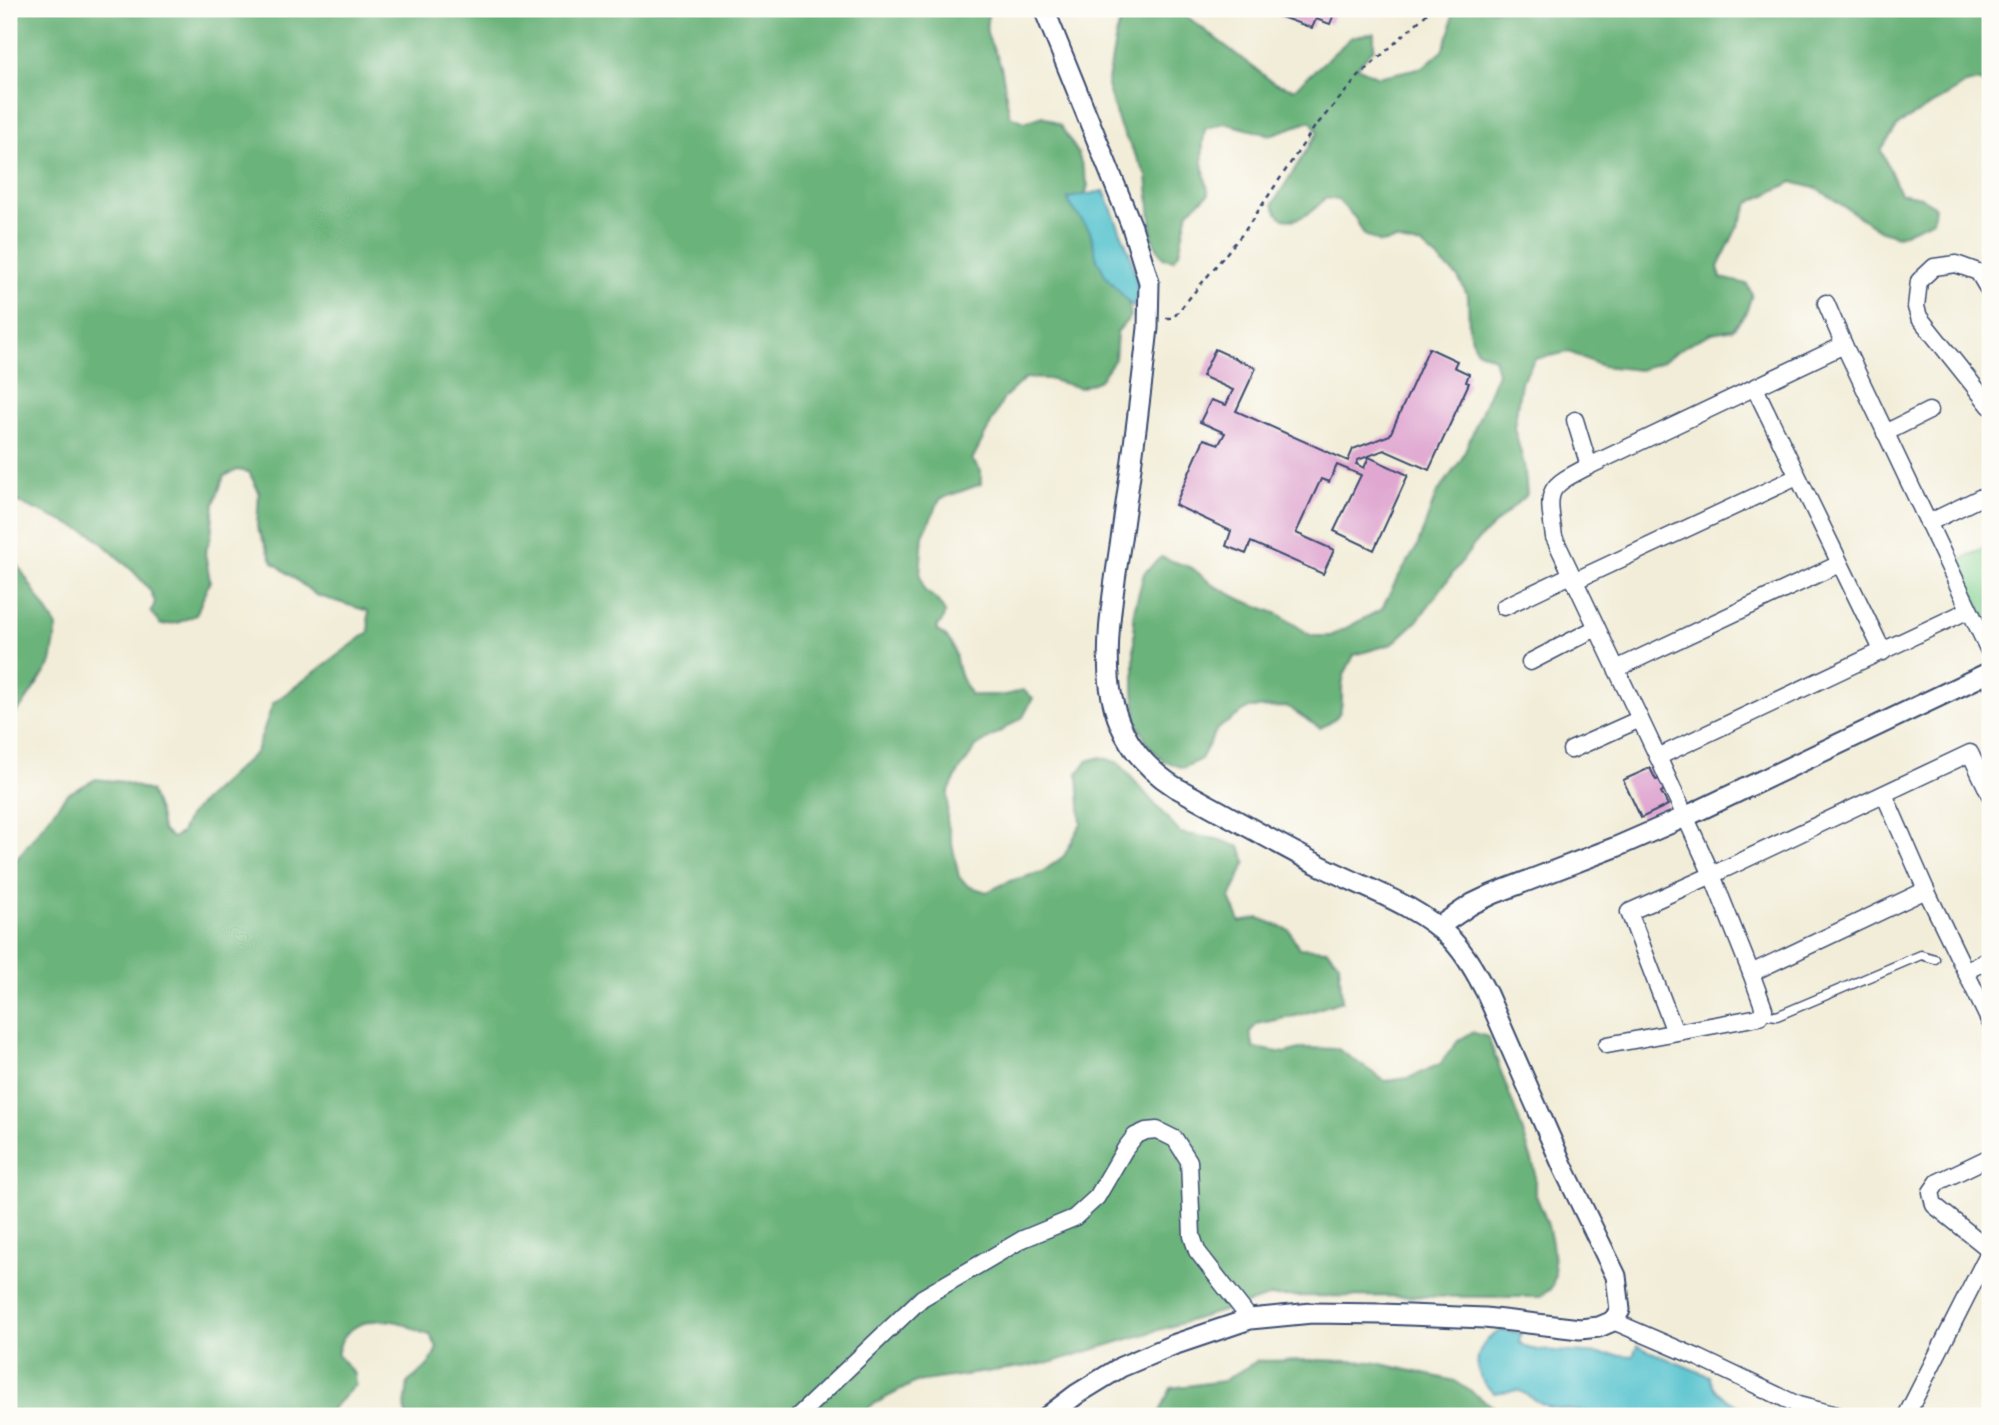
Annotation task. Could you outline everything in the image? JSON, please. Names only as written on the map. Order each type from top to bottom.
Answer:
[{"type":"street","points":[[1044,9],[1132,227],[1149,282],[1136,440],[1112,611],[1108,668],[1112,698],[1127,740],[1158,776],[1175,787],[1319,865],[1396,903],[1438,927],[1453,941],[1475,972],[1564,1170],[1616,1276],[1620,1311],[1613,1321],[1599,1327],[1580,1329],[1485,1318],[1395,1314],[1312,1313],[1250,1319],[1173,1345],[1121,1367],[1077,1394],[1048,1416]]},
{"type":"street","points":[[1990,292],[1978,272],[1956,264],[1934,267],[1919,281],[1916,307],[1919,317],[1990,406]]},
{"type":"street","points":[[1826,303],[1990,653]]},
{"type":"street","points":[[1607,1045],[1755,1018],[1762,1014],[1763,1004],[1712,875],[1554,537],[1550,513],[1551,492],[1560,481],[1844,345]]},
{"type":"street","points":[[1755,388],[1883,652]]},
{"type":"street","points":[[1885,433],[1929,411]]},
{"type":"street","points":[[1575,420],[1590,466]]},
{"type":"street","points":[[1503,607],[1797,477]]},
{"type":"street","points":[[1928,523],[1990,493]]},
{"type":"street","points":[[1616,669],[1839,564]]},
{"type":"street","points":[[1658,757],[1969,610]]},
{"type":"street","points":[[1530,662],[1596,628]]},
{"type":"street","points":[[1438,927],[1472,904],[1493,894],[1685,817],[1990,672]]},
{"type":"street","points":[[1571,750],[1640,719]]},
{"type":"street","points":[[1675,1032],[1629,912],[1970,753],[1990,795]]},
{"type":"street","points":[[1884,794],[1926,890],[1990,1022]]},
{"type":"street","points":[[1751,973],[1926,890]]},
{"type":"street","points":[[1966,971],[1990,959]]},
{"type":"street","points":[[798,1416],[922,1298],[1023,1239],[1074,1219],[1097,1197],[1135,1136],[1146,1131],[1157,1130],[1175,1139],[1189,1161],[1192,1236],[1197,1251],[1250,1319]]},
{"type":"street","points":[[1906,1416],[1990,1250],[1934,1205],[1931,1192],[1938,1182],[1990,1157]]},
{"type":"street","points":[[1613,1321],[1798,1405],[1840,1416]]},
{"type":"lane","points":[[1762,1014],[1777,1016],[1921,955],[1935,959]]},
{"type":"path","points":[[1148,318],[1173,318],[1244,232],[1314,128],[1360,75],[1432,9]]},
{"type":"green space","points":[[9,9],[990,9],[987,34],[1001,67],[1010,116],[1025,122],[1043,116],[1060,125],[1078,153],[1088,185],[1083,205],[1126,290],[1131,316],[1117,332],[1115,359],[1100,380],[1080,388],[1048,379],[1025,378],[1004,398],[972,460],[981,471],[981,484],[940,499],[923,535],[920,575],[924,590],[937,600],[945,612],[937,631],[952,645],[961,678],[971,695],[1006,695],[1023,690],[1033,698],[1023,717],[976,747],[948,793],[947,820],[959,877],[968,886],[987,892],[1010,881],[1042,872],[1064,856],[1081,824],[1078,773],[1087,761],[1101,757],[1119,763],[1180,833],[1217,839],[1240,847],[1246,862],[1230,898],[1240,922],[1259,918],[1289,930],[1299,948],[1327,950],[1339,963],[1342,1001],[1300,1015],[1257,1024],[1250,1032],[1254,1048],[1285,1053],[1303,1048],[1338,1049],[1385,1081],[1409,1078],[1440,1064],[1458,1041],[1472,1032],[1488,1037],[1535,1170],[1535,1193],[1552,1243],[1555,1274],[1552,1288],[1539,1297],[1272,1296],[1049,1363],[916,1382],[872,1405],[859,1416],[406,1416],[408,1382],[426,1367],[437,1347],[430,1335],[404,1324],[380,1320],[355,1327],[342,1340],[337,1354],[354,1374],[355,1385],[325,1416],[9,1416],[9,869],[67,794],[96,779],[123,782],[150,791],[162,830],[172,838],[181,833],[188,817],[256,752],[273,703],[369,632],[368,611],[316,595],[273,562],[257,527],[259,492],[249,472],[237,470],[224,476],[214,504],[211,536],[205,553],[210,581],[196,615],[177,623],[161,625],[151,612],[155,602],[150,590],[92,534],[9,498]]},
{"type":"green space","points":[[1124,9],[1177,9],[1274,83],[1294,89],[1352,37],[1374,33],[1374,48],[1357,67],[1378,77],[1423,67],[1442,51],[1451,29],[1453,9],[1990,9],[1990,87],[1978,81],[1966,84],[1898,125],[1881,150],[1900,193],[1921,197],[1935,207],[1933,220],[1898,236],[1881,231],[1818,189],[1792,182],[1749,203],[1718,267],[1721,278],[1747,284],[1752,294],[1746,313],[1733,329],[1712,333],[1688,344],[1663,361],[1640,370],[1602,366],[1569,352],[1535,359],[1521,382],[1514,428],[1524,464],[1527,494],[1477,541],[1417,621],[1392,644],[1354,655],[1344,676],[1342,705],[1337,717],[1320,728],[1288,707],[1249,708],[1217,729],[1201,759],[1183,768],[1164,761],[1148,745],[1137,723],[1134,690],[1134,611],[1144,573],[1161,557],[1192,568],[1213,585],[1278,614],[1312,636],[1331,636],[1382,609],[1417,547],[1436,495],[1461,460],[1498,373],[1494,358],[1476,350],[1469,330],[1468,296],[1458,277],[1423,246],[1395,240],[1381,243],[1364,235],[1355,218],[1338,200],[1325,198],[1313,210],[1298,219],[1283,218],[1277,213],[1273,204],[1318,132],[1311,121],[1270,135],[1224,123],[1205,129],[1203,162],[1209,194],[1188,211],[1179,252],[1174,260],[1163,258],[1153,240],[1147,176],[1120,127],[1107,86],[1116,35]]},
{"type":"green space","points":[[1990,545],[1990,629],[1959,561]]},
{"type":"green space","points":[[9,554],[57,627],[51,663],[23,705],[9,720]]},
{"type":"green space","points":[[1257,1361],[1373,1362],[1455,1381],[1503,1413],[1537,1413],[1547,1416],[1158,1416],[1171,1388],[1223,1381]]},
{"type":"water","points":[[1104,191],[1130,254],[1138,287],[1134,308],[1106,277],[1097,259],[1090,231],[1069,203],[1068,198]]},
{"type":"water","points":[[1503,1330],[1521,1333],[1519,1342],[1538,1350],[1633,1356],[1637,1346],[1709,1376],[1723,1397],[1761,1416],[1611,1416],[1548,1407],[1518,1390],[1494,1393],[1480,1377],[1478,1358],[1486,1342]]},
{"type":"building","points":[[1259,9],[1336,9],[1330,24],[1316,19],[1312,28]]},
{"type":"building","points":[[1429,348],[1457,361],[1454,367],[1469,374],[1466,382],[1469,383],[1429,470],[1384,450],[1358,460],[1356,464],[1364,468],[1369,457],[1408,475],[1374,550],[1334,531],[1361,475],[1337,465],[1329,482],[1321,479],[1296,533],[1334,550],[1323,574],[1251,542],[1246,554],[1226,546],[1231,531],[1175,505],[1204,439],[1219,444],[1225,433],[1200,422],[1211,400],[1226,405],[1233,390],[1202,376],[1215,349],[1256,368],[1236,411],[1348,461],[1353,449],[1390,435]]},
{"type":"building","points":[[1650,768],[1656,780],[1659,779],[1664,790],[1661,792],[1668,805],[1641,818],[1623,780]]}]
